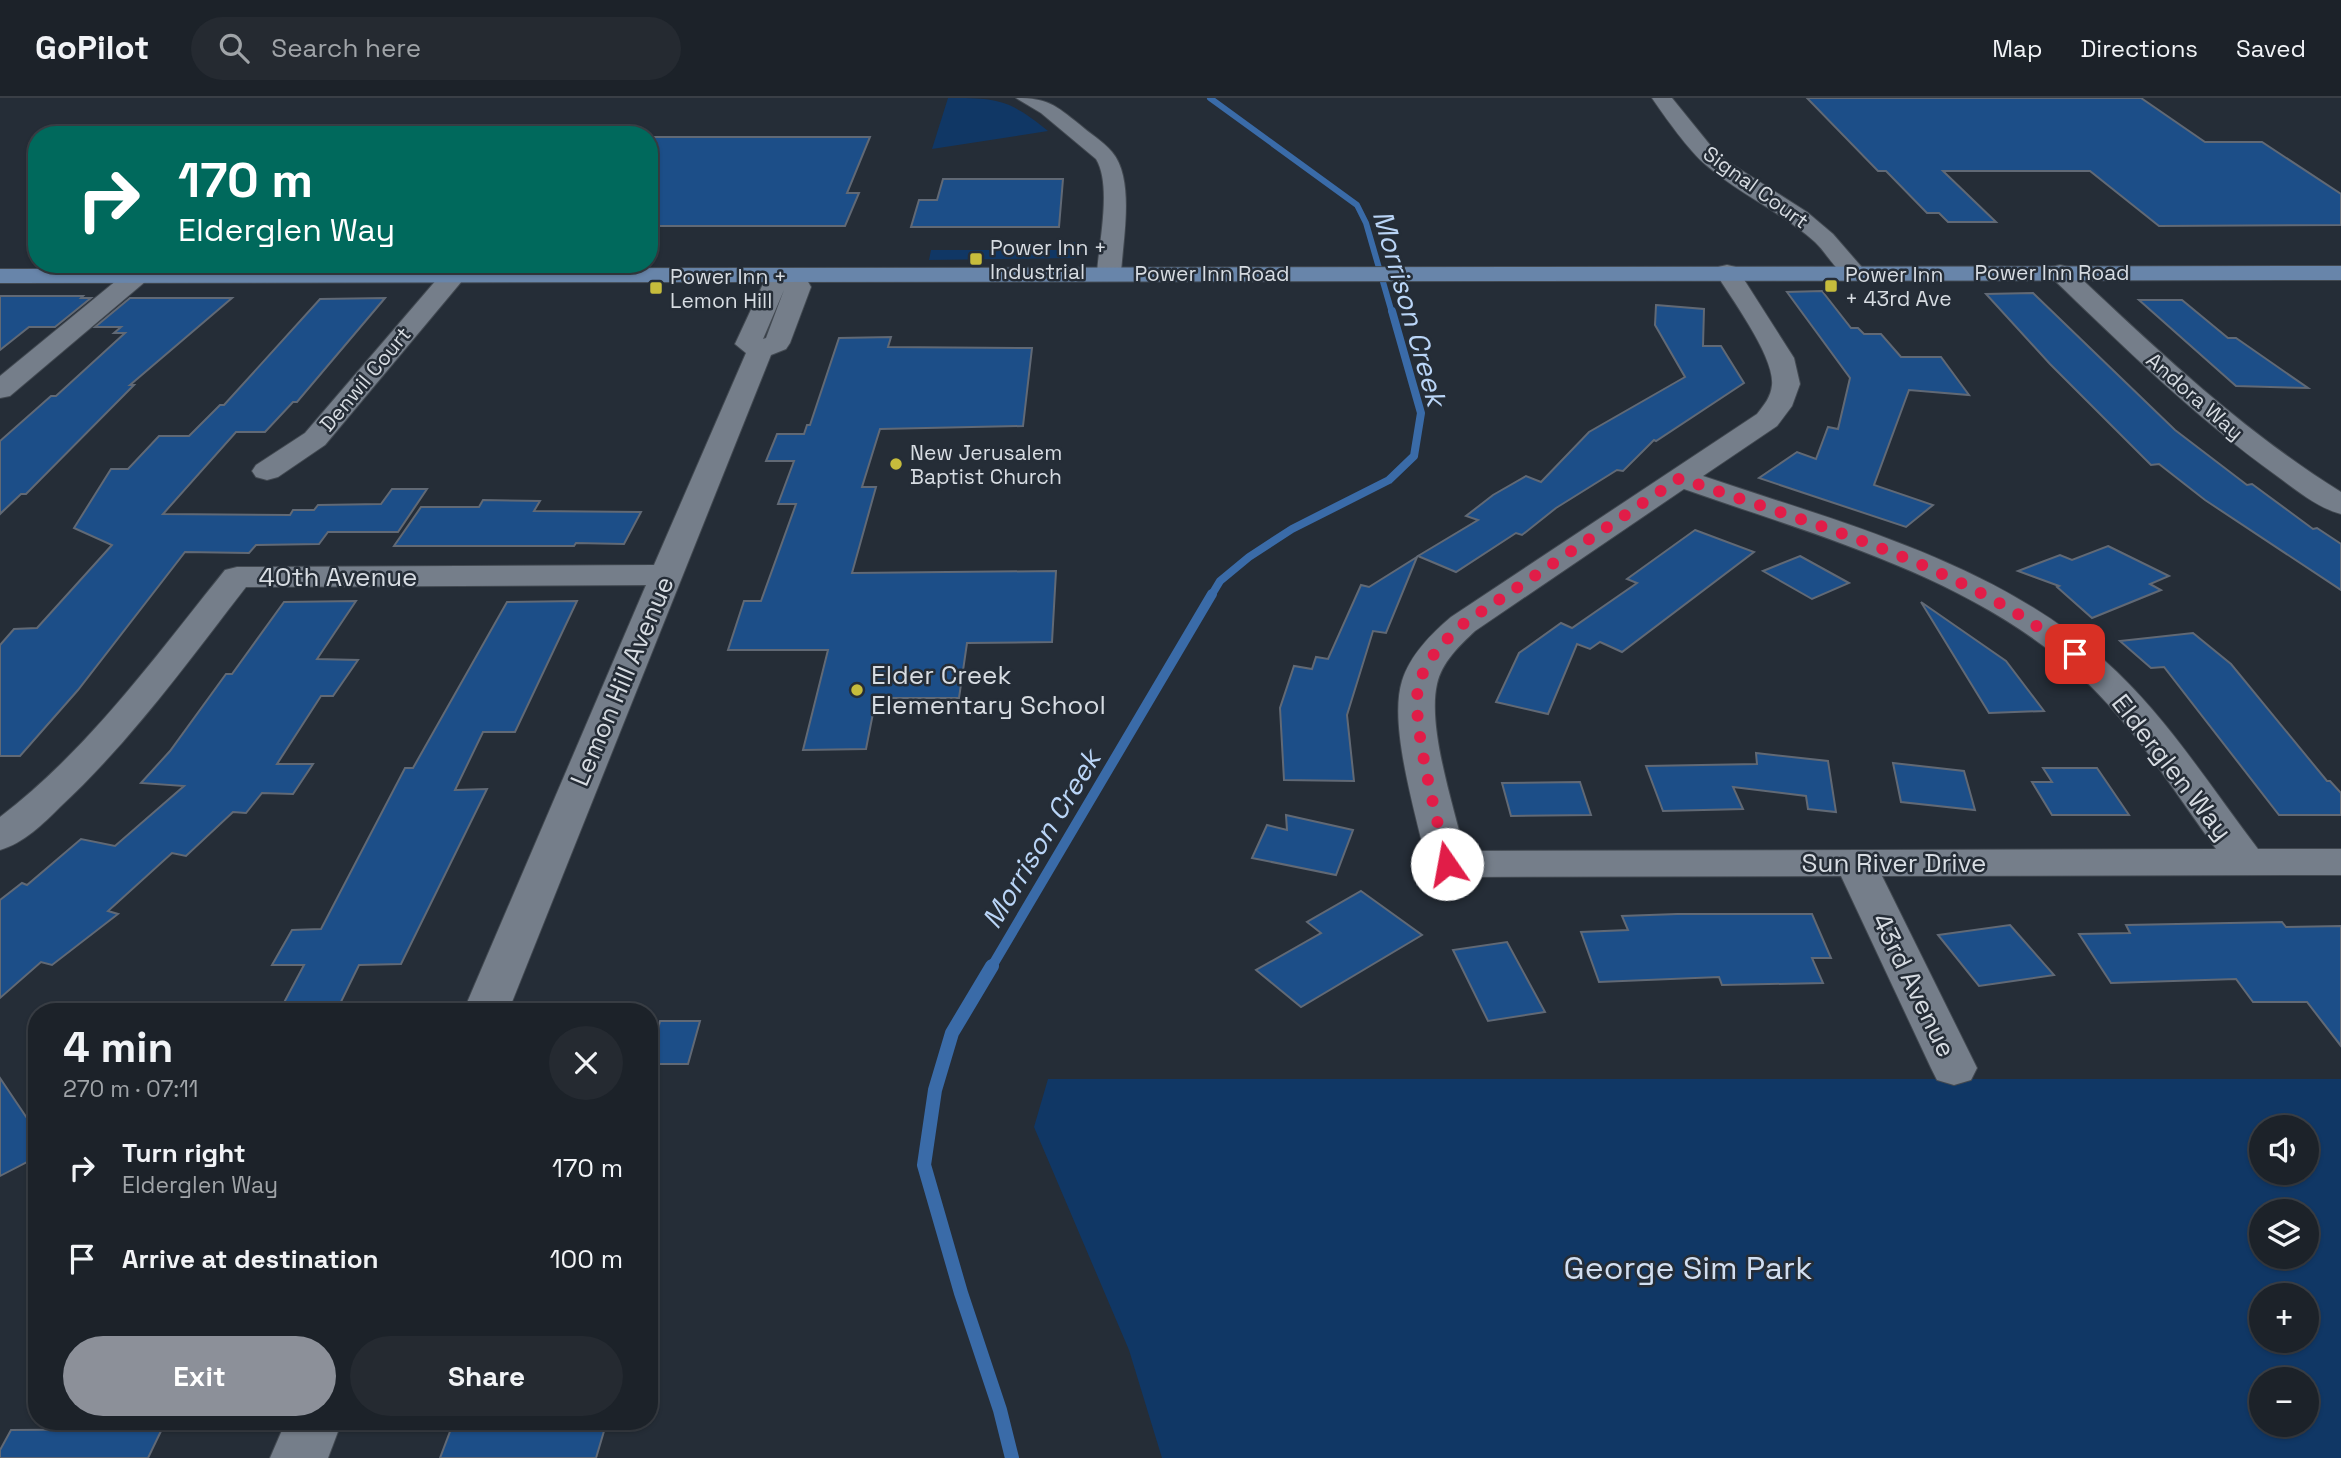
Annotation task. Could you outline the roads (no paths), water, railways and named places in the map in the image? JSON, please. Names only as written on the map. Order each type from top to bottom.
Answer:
[{"type":"main road","name":"Power Inn Road","points":[[0,276],[2341,272]]},
{"type":"street","points":[[1026,98],[1048,109],[1104,155],[1111,166],[1115,184],[1109,273]]},
{"type":"street","name":"Signal Court","points":[[1662,98],[1712,160],[1799,217],[1825,239],[1854,272]]},
{"type":"street","points":[[1680,478],[1767,420],[1781,404],[1788,387],[1787,372],[1781,358],[1727,272]]},
{"type":"street","name":"Andora Way","points":[[2060,272],[2236,433],[2282,468],[2341,505]]},
{"type":"street","points":[[0,390],[137,276]]},
{"type":"street","name":"Denwil Court","points":[[267,471],[315,439],[453,276]]},
{"type":"street","name":"Lemon Hill Avenue","points":[[489,1003],[760,350],[777,343],[799,288],[793,276]]},
{"type":"street","name":"Elderglen Way","points":[[1680,478],[1930,568],[2027,619],[2090,667],[2124,701],[2247,863]]},
{"type":"street","name":"Sun River Drive","points":[[1680,478],[1463,624],[1444,641],[1430,659],[1419,684],[1416,712],[1447,864],[2341,862]]},
{"type":"street","name":"40th Avenue","points":[[0,837],[58,791],[100,749],[237,577],[666,575]]},
{"type":"street","name":"43rd Avenue","points":[[1855,863],[1954,1068]]},
{"type":"street","points":[[299,1458],[310,1430]]},
{"type":"waterway","name":"Morrison Creek","points":[[1210,98],[1357,205],[1366,223],[1392,313]]},
{"type":"waterway","name":"Morrison Creek","points":[[1211,596],[1220,581],[1249,557],[1292,529],[1389,480],[1414,456],[1421,413],[1392,311]]},
{"type":"waterway","name":"Morrison Creek","points":[[991,968],[1212,594]]},
{"type":"waterway","name":"Morrison Creek","points":[[992,966],[952,1033],[935,1090],[924,1165],[961,1293],[1000,1410],[1012,1458]]},
{"type":"place","name":"Power Inn + Industrial","points":[[976,259]]},
{"type":"place","name":"Power Inn + 43rd Ave","points":[[1831,286]]},
{"type":"place","name":"Power Inn + Lemon Hill","points":[[656,288]]},
{"type":"place","name":"New Jerusalem Baptist Church","points":[[896,464]]},
{"type":"place","name":"Elder Creek Elementary School","points":[[857,690]]},
{"type":"park label","name":"George Sim Park","points":[[1688,1268]]}]
